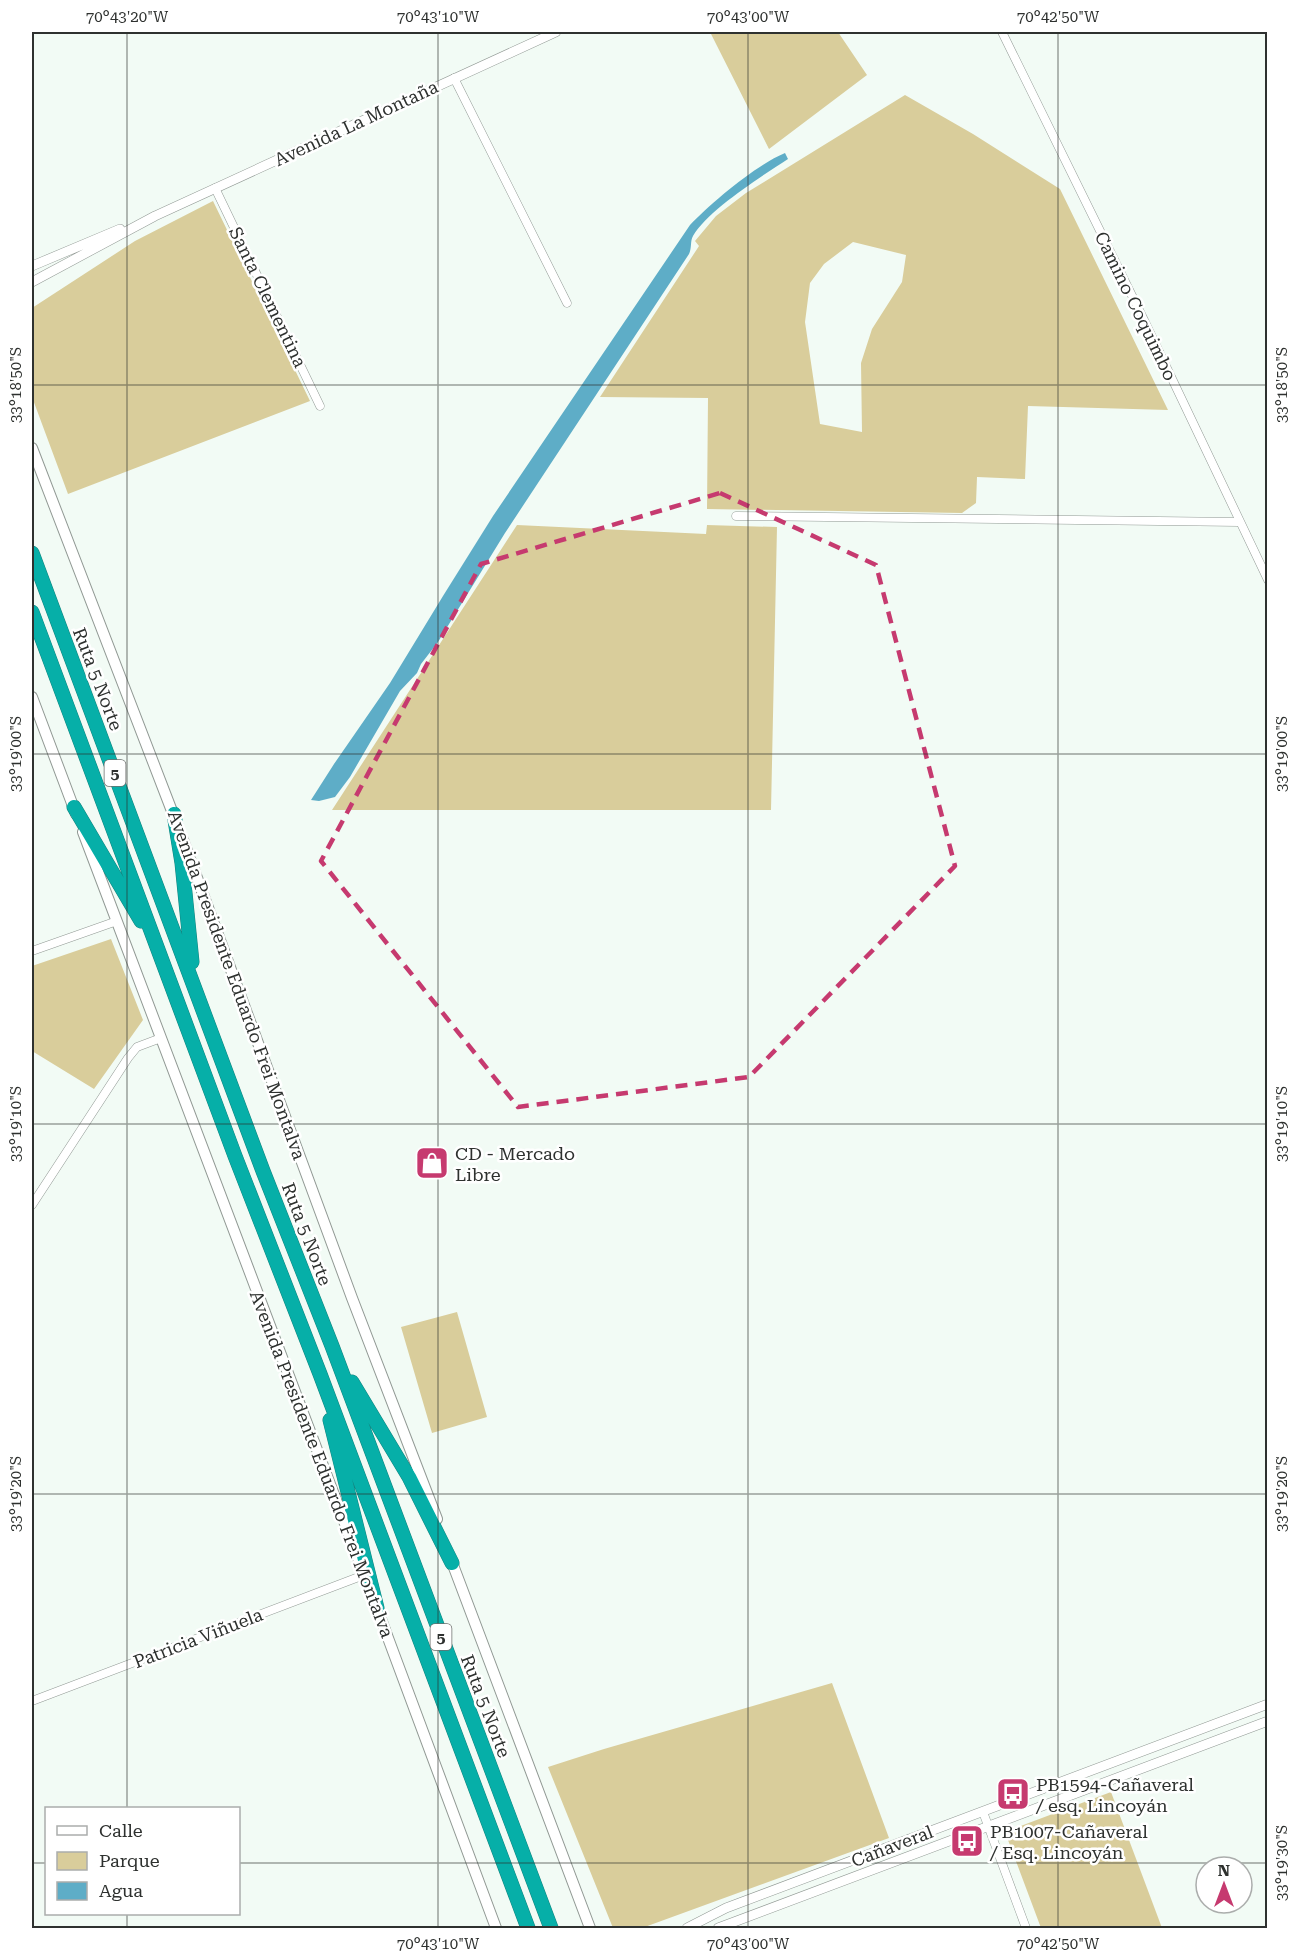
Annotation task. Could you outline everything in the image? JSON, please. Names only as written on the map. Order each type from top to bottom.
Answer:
[{"type":"highway","name":"Ruta 5 Norte","points":[[32,553],[263,1171],[332,1346],[551,1929]]},
{"type":"highway","name":"5","points":[[32,612],[528,1929]]},
{"type":"highway","points":[[74,807],[154,940]]},
{"type":"highway","points":[[174,814],[182,863],[190,951],[198,993]]},
{"type":"highway","points":[[332,1346],[404,1467],[452,1563]]},
{"type":"highway","points":[[320,1374],[335,1444],[377,1608]]},
{"type":"main road","name":"Avenida Presidente Eduardo Frei Montalva","points":[[32,448],[174,814],[339,1264],[588,1927]]},
{"type":"main road","name":"Avenida Presidente Eduardo Frei Montalva","points":[[32,697],[496,1929]]},
{"type":"street","name":"Avenida La Montaña","points":[[32,282],[155,216],[556,32]]},
{"type":"street","name":"Camino Coquimbo","points":[[1002,32],[1144,320],[1268,580]]},
{"type":"street","points":[[454,78],[567,303]]},
{"type":"street","name":"Santa Clementina","points":[[215,188],[320,406]]},
{"type":"street","name":"Avenida La Montaña","points":[[32,266],[155,216]]},
{"type":"street","points":[[736,516],[1239,522]]},
{"type":"street","points":[[32,951],[117,921]]},
{"type":"street","points":[[32,1205],[128,1058],[137,1047],[161,1038]]},
{"type":"street","name":"Patricia Viñuela","points":[[32,1701],[364,1575]]},
{"type":"street","name":"Cañaveral","points":[[687,1929],[726,1908],[1268,1704]]},
{"type":"street","name":"Cañaveral","points":[[718,1929],[1268,1721]]},
{"type":"street","points":[[983,1812],[1026,1929]]},
{"type":"highlighted area","points":[[720,493],[876,565],[955,866],[749,1077],[518,1107],[321,861],[481,564]]},
{"type":"green space","points":[[710,32],[838,32],[867,75],[769,149]]},
{"type":"green space","points":[[905,95],[973,134],[1060,189],[1168,410],[1028,406],[1025,479],[977,477],[976,503],[962,513],[707,509],[708,398],[600,397],[699,246],[695,241],[716,216],[746,193]],"holes":[[[853,242],[906,255],[902,282],[872,329],[861,363],[862,432],[820,424],[805,322],[810,283],[824,264]]]},
{"type":"green space","points":[[213,201],[310,401],[68,494],[32,397],[32,308],[135,241]]},
{"type":"green space","points":[[517,525],[706,534],[707,525],[777,527],[771,810],[332,810]]},
{"type":"green space","points":[[111,939],[143,1020],[94,1089],[32,1051],[32,966]]},
{"type":"green space","points":[[457,1312],[487,1417],[432,1433],[401,1327]]},
{"type":"green space","points":[[832,1683],[889,1838],[642,1928],[613,1928],[548,1767]]},
{"type":"green space","points":[[1111,1792],[1162,1928],[1041,1928],[1005,1832]]},
{"type":"water","points":[[785,153],[788,159],[736,194],[700,226],[692,238],[689,254],[505,533],[438,642],[417,673],[400,691],[350,777],[335,797],[319,801],[311,800],[390,683],[493,516],[690,225],[735,185],[761,166]]},
{"type":"place","name":"CD - Mercado Libre","points":[[432,1163]]},
{"type":"place","name":"PB1594-Cañaveral / esq. Lincoyán","points":[[1013,1794]]},
{"type":"place","name":"PB1007-Cañaveral / Esq. Lincoyán","points":[[967,1841]]}]
